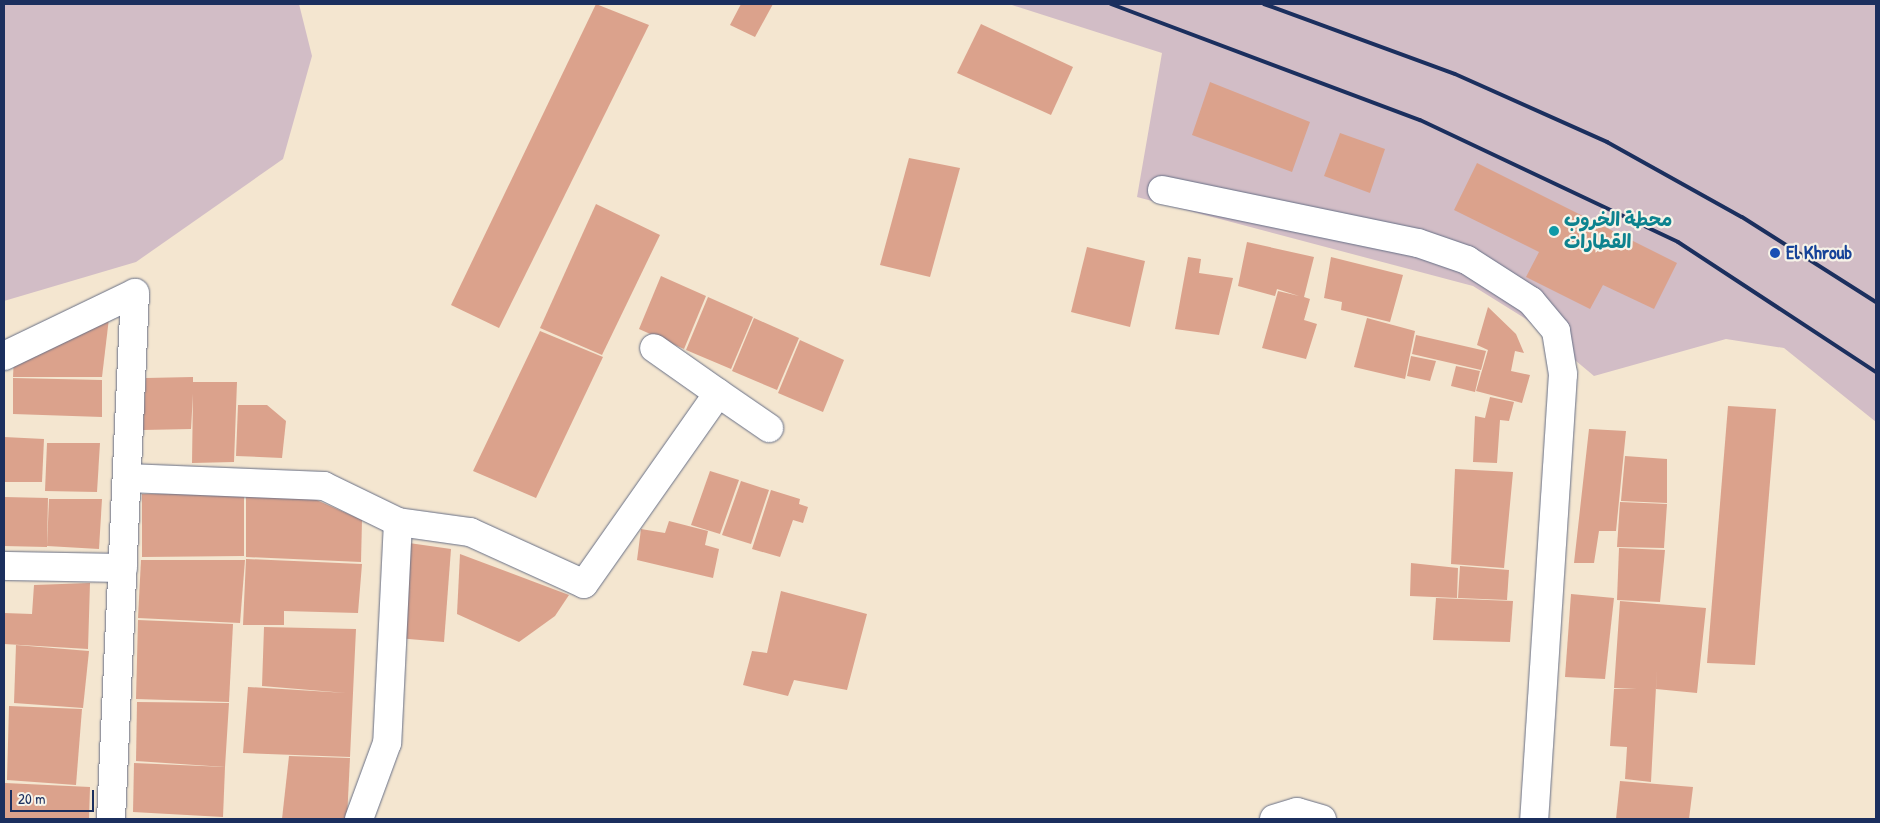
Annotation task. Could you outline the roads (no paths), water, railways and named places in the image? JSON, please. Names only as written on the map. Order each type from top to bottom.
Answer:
[{"type":"street","points":[[1162,190],[1418,243],[1467,260],[1531,301],[1556,331],[1563,374],[1534,819]]},
{"type":"street","points":[[4,356],[135,293],[111,819]]},
{"type":"street","points":[[654,348],[769,428]]},
{"type":"street","points":[[127,478],[324,486],[398,522],[470,532],[584,584],[718,393]]},
{"type":"street","points":[[359,819],[387,743],[398,522]]},
{"type":"street","points":[[4,566],[123,568]]},
{"type":"street","points":[[1274,819],[1297,812],[1322,819]]},
{"type":"railway","points":[[1111,4],[1420,120],[1678,242],[1876,372]]},
{"type":"railway","points":[[1264,4],[1455,74],[1607,142],[1742,217],[1876,302]]},
{"type":"place","name":"محطة الخروب القطارات","points":[[1554,231]]},
{"type":"place","name":"El Khroub","points":[[1775,253]]}]
